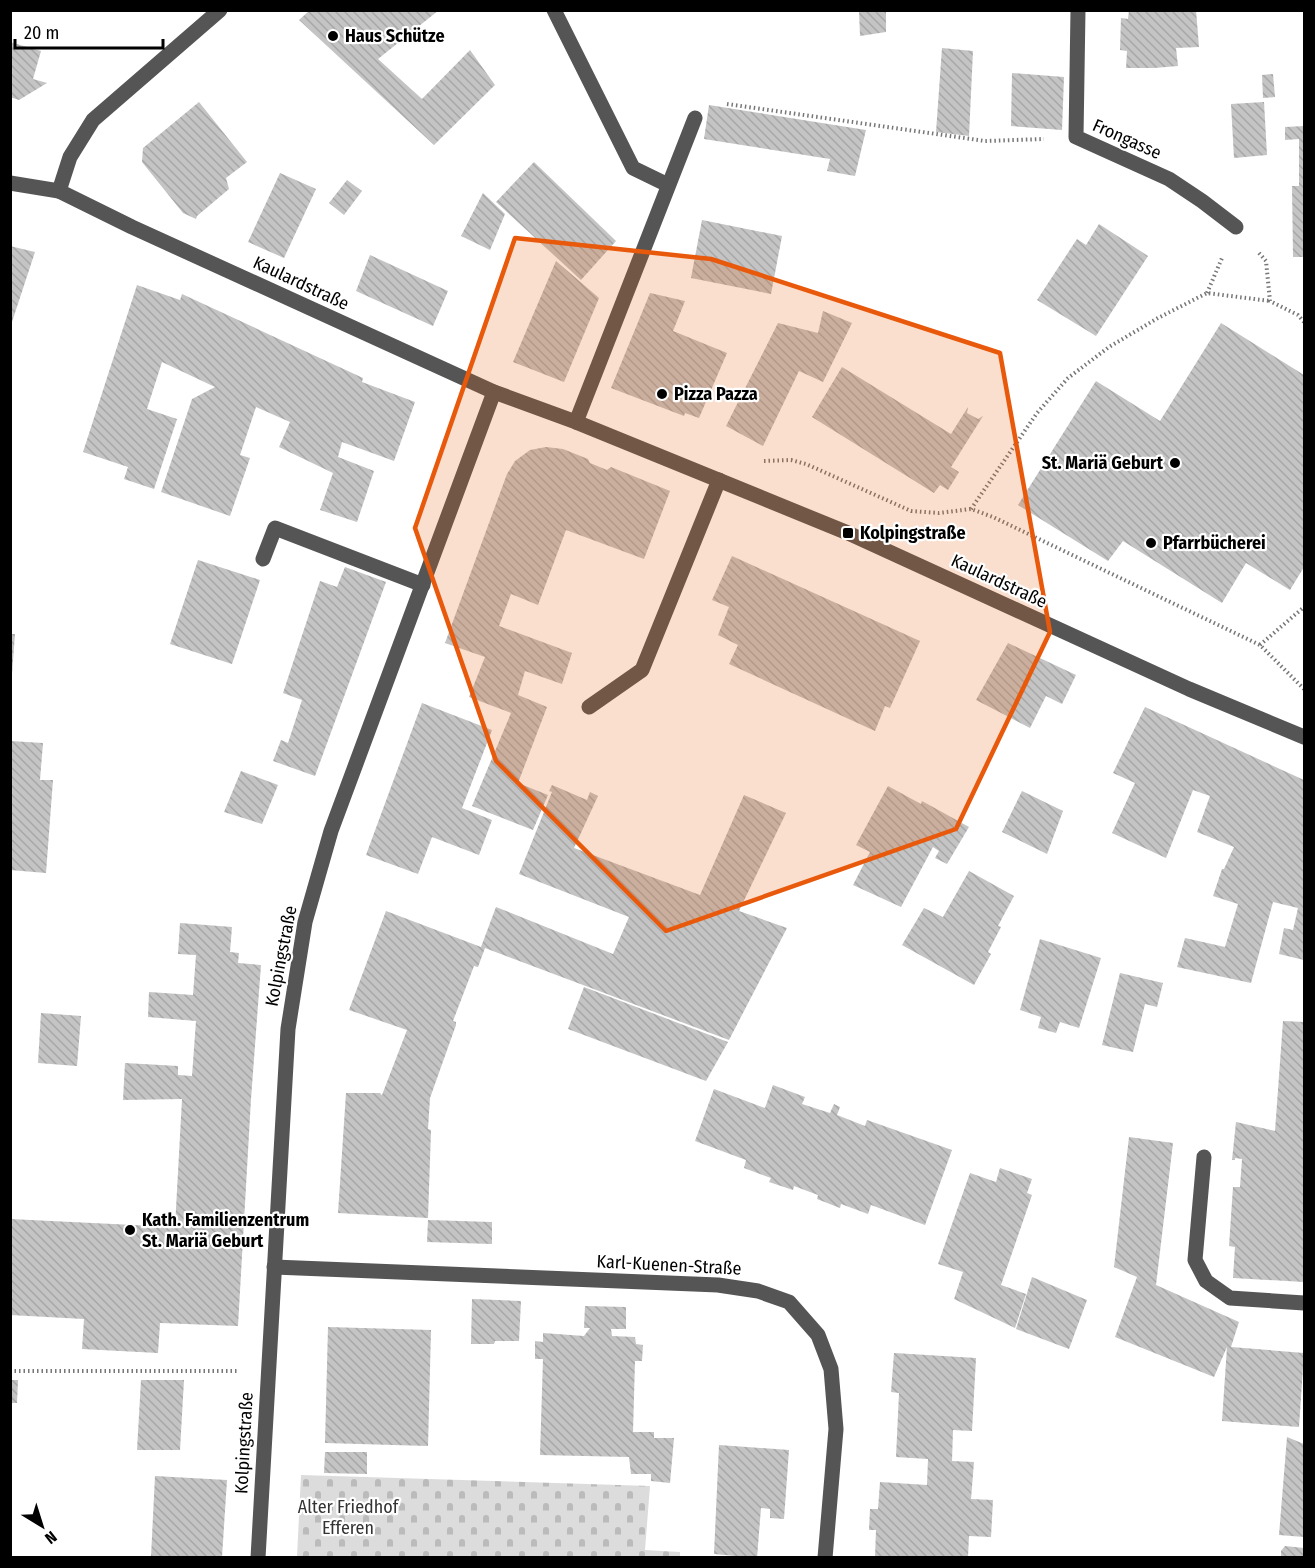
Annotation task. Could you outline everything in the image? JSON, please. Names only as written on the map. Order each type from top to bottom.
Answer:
[{"type":"street","points":[[59,191],[70,157],[93,120],[220,10]]},
{"type":"street","points":[[554,10],[633,168],[668,185]]},
{"type":"street","name":"Frongasse","points":[[1078,10],[1076,137],[1169,179],[1236,227]]},
{"type":"street","points":[[576,422],[695,118]]},
{"type":"street","name":"Kaulardstraße","points":[[10,183],[59,191],[142,232],[494,393],[576,422],[848,533],[1189,689],[1305,737]]},
{"type":"street","name":"Kolpingstraße","points":[[258,1557],[288,1029],[305,922],[332,831],[494,393]]},
{"type":"street","points":[[589,707],[642,670],[719,480]]},
{"type":"street","points":[[263,559],[275,528],[423,585]]},
{"type":"street","points":[[1204,1157],[1195,1260],[1206,1281],[1230,1298],[1305,1303]]},
{"type":"street","name":"Karl-Kuenen-Straße","points":[[274,1267],[718,1285],[758,1291],[789,1302],[818,1335],[831,1369],[836,1429],[825,1557]]},
{"type":"path","points":[[695,118],[702,107],[711,102],[985,141],[1076,137]]},
{"type":"path","points":[[1236,227],[1266,261],[1270,301]]},
{"type":"path","points":[[971,509],[1036,413],[1068,378],[1109,347],[1158,318],[1207,293],[1270,301],[1298,315],[1305,322]]},
{"type":"path","points":[[763,461],[791,460],[806,464],[911,511],[939,513],[971,509],[1020,529],[1260,645],[1305,689]]},
{"type":"path","points":[[1260,645],[1305,607]]},
{"type":"path","points":[[10,1371],[267,1371]]},
{"type":"highlighted area","points":[[515,238],[711,259],[1000,353],[1050,632],[956,829],[666,931],[496,761],[415,528]]},
{"type":"green space","name":"Alter Friedhof Efferen","points":[[301,1475],[650,1486],[645,1550],[680,1552],[680,1557],[297,1557]]},
{"type":"building","points":[[310,10],[439,10],[378,59],[422,99],[470,50],[495,85],[434,145],[299,20]]},
{"type":"building","points":[[859,10],[886,10],[886,32],[860,36]]},
{"type":"building","points":[[1129,10],[1196,10],[1199,47],[1176,48],[1178,66],[1126,68],[1127,51],[1120,50],[1121,18],[1128,19]]},
{"type":"building","points":[[10,42],[41,51],[33,79],[47,83],[19,100],[10,97]]},
{"type":"building","points":[[942,48],[973,51],[969,136],[936,132]]},
{"type":"building","points":[[1012,73],[1064,77],[1062,130],[1011,126]]},
{"type":"building","points":[[1273,74],[1275,97],[1263,98],[1262,75]]},
{"type":"building","points":[[199,102],[247,162],[226,178],[229,189],[196,219],[183,213],[142,162],[143,148]]},
{"type":"building","points":[[1264,102],[1267,155],[1234,158],[1231,104]]},
{"type":"building","points":[[709,105],[866,130],[855,176],[827,171],[830,159],[704,139]]},
{"type":"building","points":[[1304,126],[1304,257],[1293,257],[1292,186],[1299,186],[1299,139],[1285,140],[1285,127]]},
{"type":"building","points":[[534,162],[616,241],[581,280],[496,202]]},
{"type":"building","points":[[280,173],[316,189],[284,258],[248,242]]},
{"type":"building","points":[[347,180],[362,191],[344,215],[329,203]]},
{"type":"building","points":[[483,193],[505,214],[490,250],[461,236]]},
{"type":"building","points":[[702,220],[782,236],[771,294],[691,278]]},
{"type":"building","points":[[1099,224],[1148,256],[1096,336],[1037,300],[1077,239],[1086,245]]},
{"type":"building","points":[[10,246],[35,252],[11,325],[10,325]]},
{"type":"building","points":[[370,255],[448,291],[433,326],[356,291]]},
{"type":"building","points":[[556,261],[599,298],[564,382],[513,362]]},
{"type":"building","points":[[137,285],[180,300],[182,294],[363,378],[362,382],[415,402],[394,461],[342,442],[338,457],[374,471],[357,522],[320,510],[333,473],[279,447],[290,422],[256,407],[240,455],[250,458],[230,516],[161,492],[192,399],[215,387],[162,362],[147,409],[177,419],[154,489],[124,479],[128,467],[83,452]]},
{"type":"building","points":[[650,293],[685,301],[673,331],[727,353],[699,418],[685,413],[684,416],[611,388]]},
{"type":"building","points":[[823,311],[852,323],[823,382],[799,371],[763,446],[726,426],[778,323],[818,333]]},
{"type":"building","name":"St. Mariä Geburt","points":[[1221,323],[1304,375],[1304,567],[1290,590],[1246,563],[1222,603],[1123,541],[1108,561],[1018,505],[1096,381],[1160,421]]},
{"type":"building","points":[[842,367],[951,434],[968,407],[967,413],[978,419],[983,416],[951,467],[959,472],[948,490],[940,485],[934,493],[812,417]]},
{"type":"building","points":[[546,447],[563,449],[607,470],[611,467],[670,491],[644,559],[566,530],[538,605],[511,594],[499,626],[572,653],[562,684],[525,671],[518,695],[547,707],[518,783],[548,795],[533,830],[472,806],[511,713],[469,697],[485,657],[445,643],[507,474],[515,461],[530,450]]},
{"type":"building","points":[[732,556],[920,641],[890,708],[885,706],[875,731],[729,664],[738,645],[718,635],[729,607],[712,600]]},
{"type":"building","points":[[198,560],[260,580],[232,664],[170,644]]},
{"type":"building","points":[[345,567],[386,582],[315,776],[273,761],[281,740],[288,743],[302,700],[283,693],[320,581],[337,587]]},
{"type":"building","points":[[10,634],[15,634],[12,674],[10,674]]},
{"type":"building","points":[[1008,643],[1076,675],[1062,704],[1046,696],[1030,728],[976,700]]},
{"type":"building","points":[[422,703],[492,730],[462,808],[492,820],[479,855],[432,837],[418,874],[366,855]]},
{"type":"building","points":[[1145,707],[1304,780],[1304,960],[1279,954],[1284,928],[1293,930],[1298,908],[1273,902],[1251,983],[1177,967],[1185,938],[1225,947],[1238,904],[1213,896],[1222,869],[1234,847],[1197,832],[1210,796],[1193,790],[1166,858],[1112,833],[1135,783],[1113,773]]},
{"type":"building","points":[[10,741],[43,743],[40,780],[53,780],[46,873],[10,870]]},
{"type":"building","points":[[241,771],[278,785],[262,824],[224,812]]},
{"type":"building","points":[[552,785],[587,800],[590,792],[598,796],[574,848],[700,895],[744,795],[786,813],[739,911],[787,928],[729,1040],[485,948],[478,967],[474,966],[453,1021],[456,1025],[430,1098],[428,1218],[338,1213],[346,1093],[381,1093],[382,1095],[407,1030],[349,1010],[386,911],[481,947],[496,907],[613,954],[629,917],[519,874],[552,792],[549,791]]},
{"type":"building","points":[[888,786],[921,804],[922,801],[969,827],[947,864],[935,858],[939,851],[933,847],[901,907],[853,885],[870,852],[856,845]]},
{"type":"building","points":[[1022,791],[1063,811],[1047,854],[1002,832]]},
{"type":"building","points":[[969,871],[1014,896],[998,926],[1001,927],[988,952],[991,954],[974,985],[902,945],[924,908],[943,917]]},
{"type":"building","points":[[180,923],[232,927],[230,952],[239,953],[238,963],[261,965],[238,1326],[160,1323],[158,1353],[82,1349],[84,1319],[10,1315],[10,1219],[175,1227],[182,1099],[123,1100],[125,1063],[178,1066],[178,1075],[192,1076],[196,1021],[148,1017],[149,992],[193,995],[196,955],[178,954]]},
{"type":"building","points":[[1040,939],[1101,958],[1079,1028],[1060,1022],[1056,1033],[1038,1028],[1041,1017],[1020,1010]]},
{"type":"building","points":[[1120,973],[1163,983],[1157,1007],[1145,1004],[1133,1052],[1102,1045]]},
{"type":"building","points":[[584,987],[728,1042],[706,1081],[568,1029]]},
{"type":"building","points":[[41,1013],[81,1016],[77,1066],[38,1063]]},
{"type":"building","points":[[1283,1021],[1304,1022],[1304,1282],[1233,1278],[1235,1247],[1229,1246],[1233,1187],[1240,1187],[1242,1159],[1232,1160],[1236,1122],[1275,1131]]},
{"type":"building","points":[[773,1085],[805,1097],[802,1104],[830,1113],[834,1104],[840,1107],[837,1115],[865,1126],[867,1120],[952,1150],[925,1225],[871,1205],[868,1214],[841,1204],[840,1208],[817,1199],[818,1195],[794,1186],[793,1190],[769,1182],[771,1178],[744,1168],[746,1160],[695,1141],[714,1089],[765,1108]]},
{"type":"building","points":[[1129,1137],[1173,1143],[1156,1285],[1239,1322],[1231,1347],[1304,1353],[1299,1427],[1222,1421],[1227,1347],[1214,1377],[1115,1337],[1137,1277],[1114,1267]]},
{"type":"building","points":[[1000,1168],[1032,1179],[1027,1193],[1032,1195],[1001,1285],[1026,1294],[1015,1328],[954,1299],[963,1272],[938,1264],[970,1173],[996,1182]]},
{"type":"building","points":[[428,1220],[492,1222],[492,1244],[427,1242]]},
{"type":"building","points":[[1032,1277],[1087,1300],[1069,1349],[1016,1329]]},
{"type":"building","points":[[472,1299],[521,1301],[519,1341],[471,1344]]},
{"type":"building","points":[[585,1306],[626,1307],[626,1329],[611,1329],[612,1336],[635,1337],[636,1344],[643,1345],[642,1361],[635,1361],[633,1432],[654,1432],[654,1438],[674,1438],[670,1483],[651,1481],[651,1474],[631,1474],[629,1457],[540,1455],[543,1359],[535,1359],[535,1341],[543,1342],[543,1333],[584,1336],[590,1328],[584,1328]]},
{"type":"building","points":[[328,1327],[431,1330],[428,1446],[325,1443]]},
{"type":"building","points":[[894,1353],[976,1358],[972,1431],[953,1430],[952,1461],[974,1462],[971,1499],[993,1500],[991,1537],[969,1536],[968,1557],[875,1557],[876,1530],[869,1530],[870,1509],[878,1509],[880,1482],[927,1485],[928,1459],[896,1457],[899,1393],[891,1392]]},
{"type":"building","points":[[10,1380],[18,1380],[17,1403],[10,1403]]},
{"type":"building","points":[[141,1380],[184,1380],[180,1450],[137,1450]]},
{"type":"building","points":[[1287,1437],[1304,1444],[1304,1537],[1279,1535]]},
{"type":"building","points":[[719,1445],[789,1450],[784,1519],[770,1518],[770,1509],[761,1508],[757,1558],[714,1554]]},
{"type":"building","points":[[325,1452],[367,1452],[367,1474],[324,1473]]},
{"type":"building","points":[[155,1476],[227,1480],[222,1557],[151,1557]]},
{"type":"building","points":[[1285,1546],[1304,1548],[1304,1557],[1281,1557],[1281,1551]]},
{"type":"place","name":"Haus Schütze","points":[[333,36]]},
{"type":"place","name":"Pizza Pazza","points":[[662,394]]},
{"type":"place","name":"St. Mariä Geburt","points":[[1175,463]]},
{"type":"place","name":"Kolpingstraße","points":[[848,533]]},
{"type":"place","name":"Pfarrbücherei","points":[[1151,543]]},
{"type":"place","name":"Kath. Familienzentrum St. Mariä Geburt","points":[[130,1230]]}]
